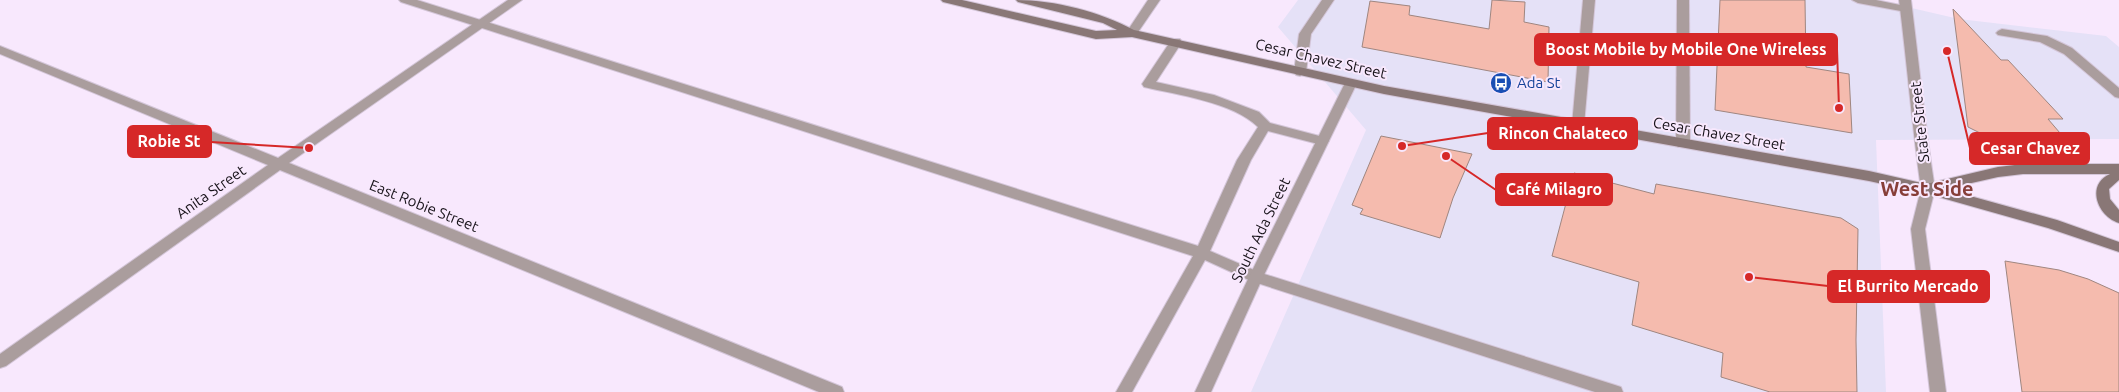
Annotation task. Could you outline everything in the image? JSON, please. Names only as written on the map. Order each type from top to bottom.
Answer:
[{"type":"main road","name":"Cesar Chavez Street","points":[[947,0],[1096,35],[1132,33],[1351,83],[1928,188],[2052,224],[2119,247]]},
{"type":"main road","name":"Cesar Chavez Street","points":[[1022,0],[1107,20],[1132,33]]},
{"type":"main road","points":[[1928,188],[2017,170],[2119,169]]},
{"type":"main road","points":[[2119,174],[2106,181],[2100,190],[2102,197],[2119,218]]},
{"type":"street","points":[[405,0],[1202,253],[1256,277],[1590,388],[1615,392]]},
{"type":"street","name":"Anita Street","points":[[0,362],[279,164],[516,0]]},
{"type":"street","points":[[1132,33],[1154,0]]},
{"type":"street","points":[[1300,72],[1305,34],[1328,0]]},
{"type":"street","points":[[1578,125],[1589,0]]},
{"type":"street","points":[[1683,0],[1683,144]]},
{"type":"street","points":[[1858,0],[1906,5]]},
{"type":"street","name":"State Street","points":[[1906,5],[1918,101],[1920,138],[1928,188],[1918,229],[1938,392]]},
{"type":"street","points":[[2002,33],[2043,39],[2068,51],[2119,94]]},
{"type":"street","points":[[1176,42],[1148,84],[1210,98],[1254,115],[1265,126],[1322,141]]},
{"type":"street","name":"East Robie Street","points":[[0,50],[836,392]]},
{"type":"street","name":"South Ada Street","points":[[1203,392],[1256,277],[1351,83]]},
{"type":"street","points":[[1124,392],[1202,253],[1244,160],[1265,126]]},
{"type":"shaded area","points":[[1298,0],[1877,0],[1959,19],[2106,36],[2119,47],[2119,139],[1876,140],[1886,392],[1251,392],[1366,130],[1278,27]]},
{"type":"building","points":[[1492,0],[1525,2],[1524,22],[1549,27],[1548,82],[1362,47],[1370,1],[1410,6],[1409,15],[1489,29]]},
{"type":"building","points":[[1720,0],[1805,0],[1806,67],[1849,74],[1852,133],[1715,110]]},
{"type":"building","points":[[1953,9],[2001,60],[2008,60],[2063,119],[2048,119],[2060,133],[1982,134],[1968,127]]},
{"type":"building","points":[[1381,136],[1472,154],[1453,198],[1440,238],[1360,214],[1363,209],[1352,205]]},
{"type":"building","points":[[1574,173],[1654,194],[1656,184],[1841,218],[1858,229],[1857,392],[1770,392],[1721,377],[1723,353],[1632,325],[1639,282],[1552,256]]},
{"type":"building","points":[[2005,261],[2059,270],[2088,279],[2119,293],[2119,392],[2022,392]]},
{"type":"place","name":"Cesar Chavez","points":[[1947,51]]},
{"type":"place","name":"Ada St","points":[[1501,83]]},
{"type":"place","name":"Boost Mobile by Mobile One Wireless","points":[[1839,108]]},
{"type":"place","name":"Rincon Chalateco","points":[[1402,146]]},
{"type":"place","name":"Robie St","points":[[309,148]]},
{"type":"place","name":"Café Milagro","points":[[1446,156]]},
{"type":"place","name":"El Burrito Mercado","points":[[1749,277]]},
{"type":"district","name":"West Side","points":[[1927,189]]}]
